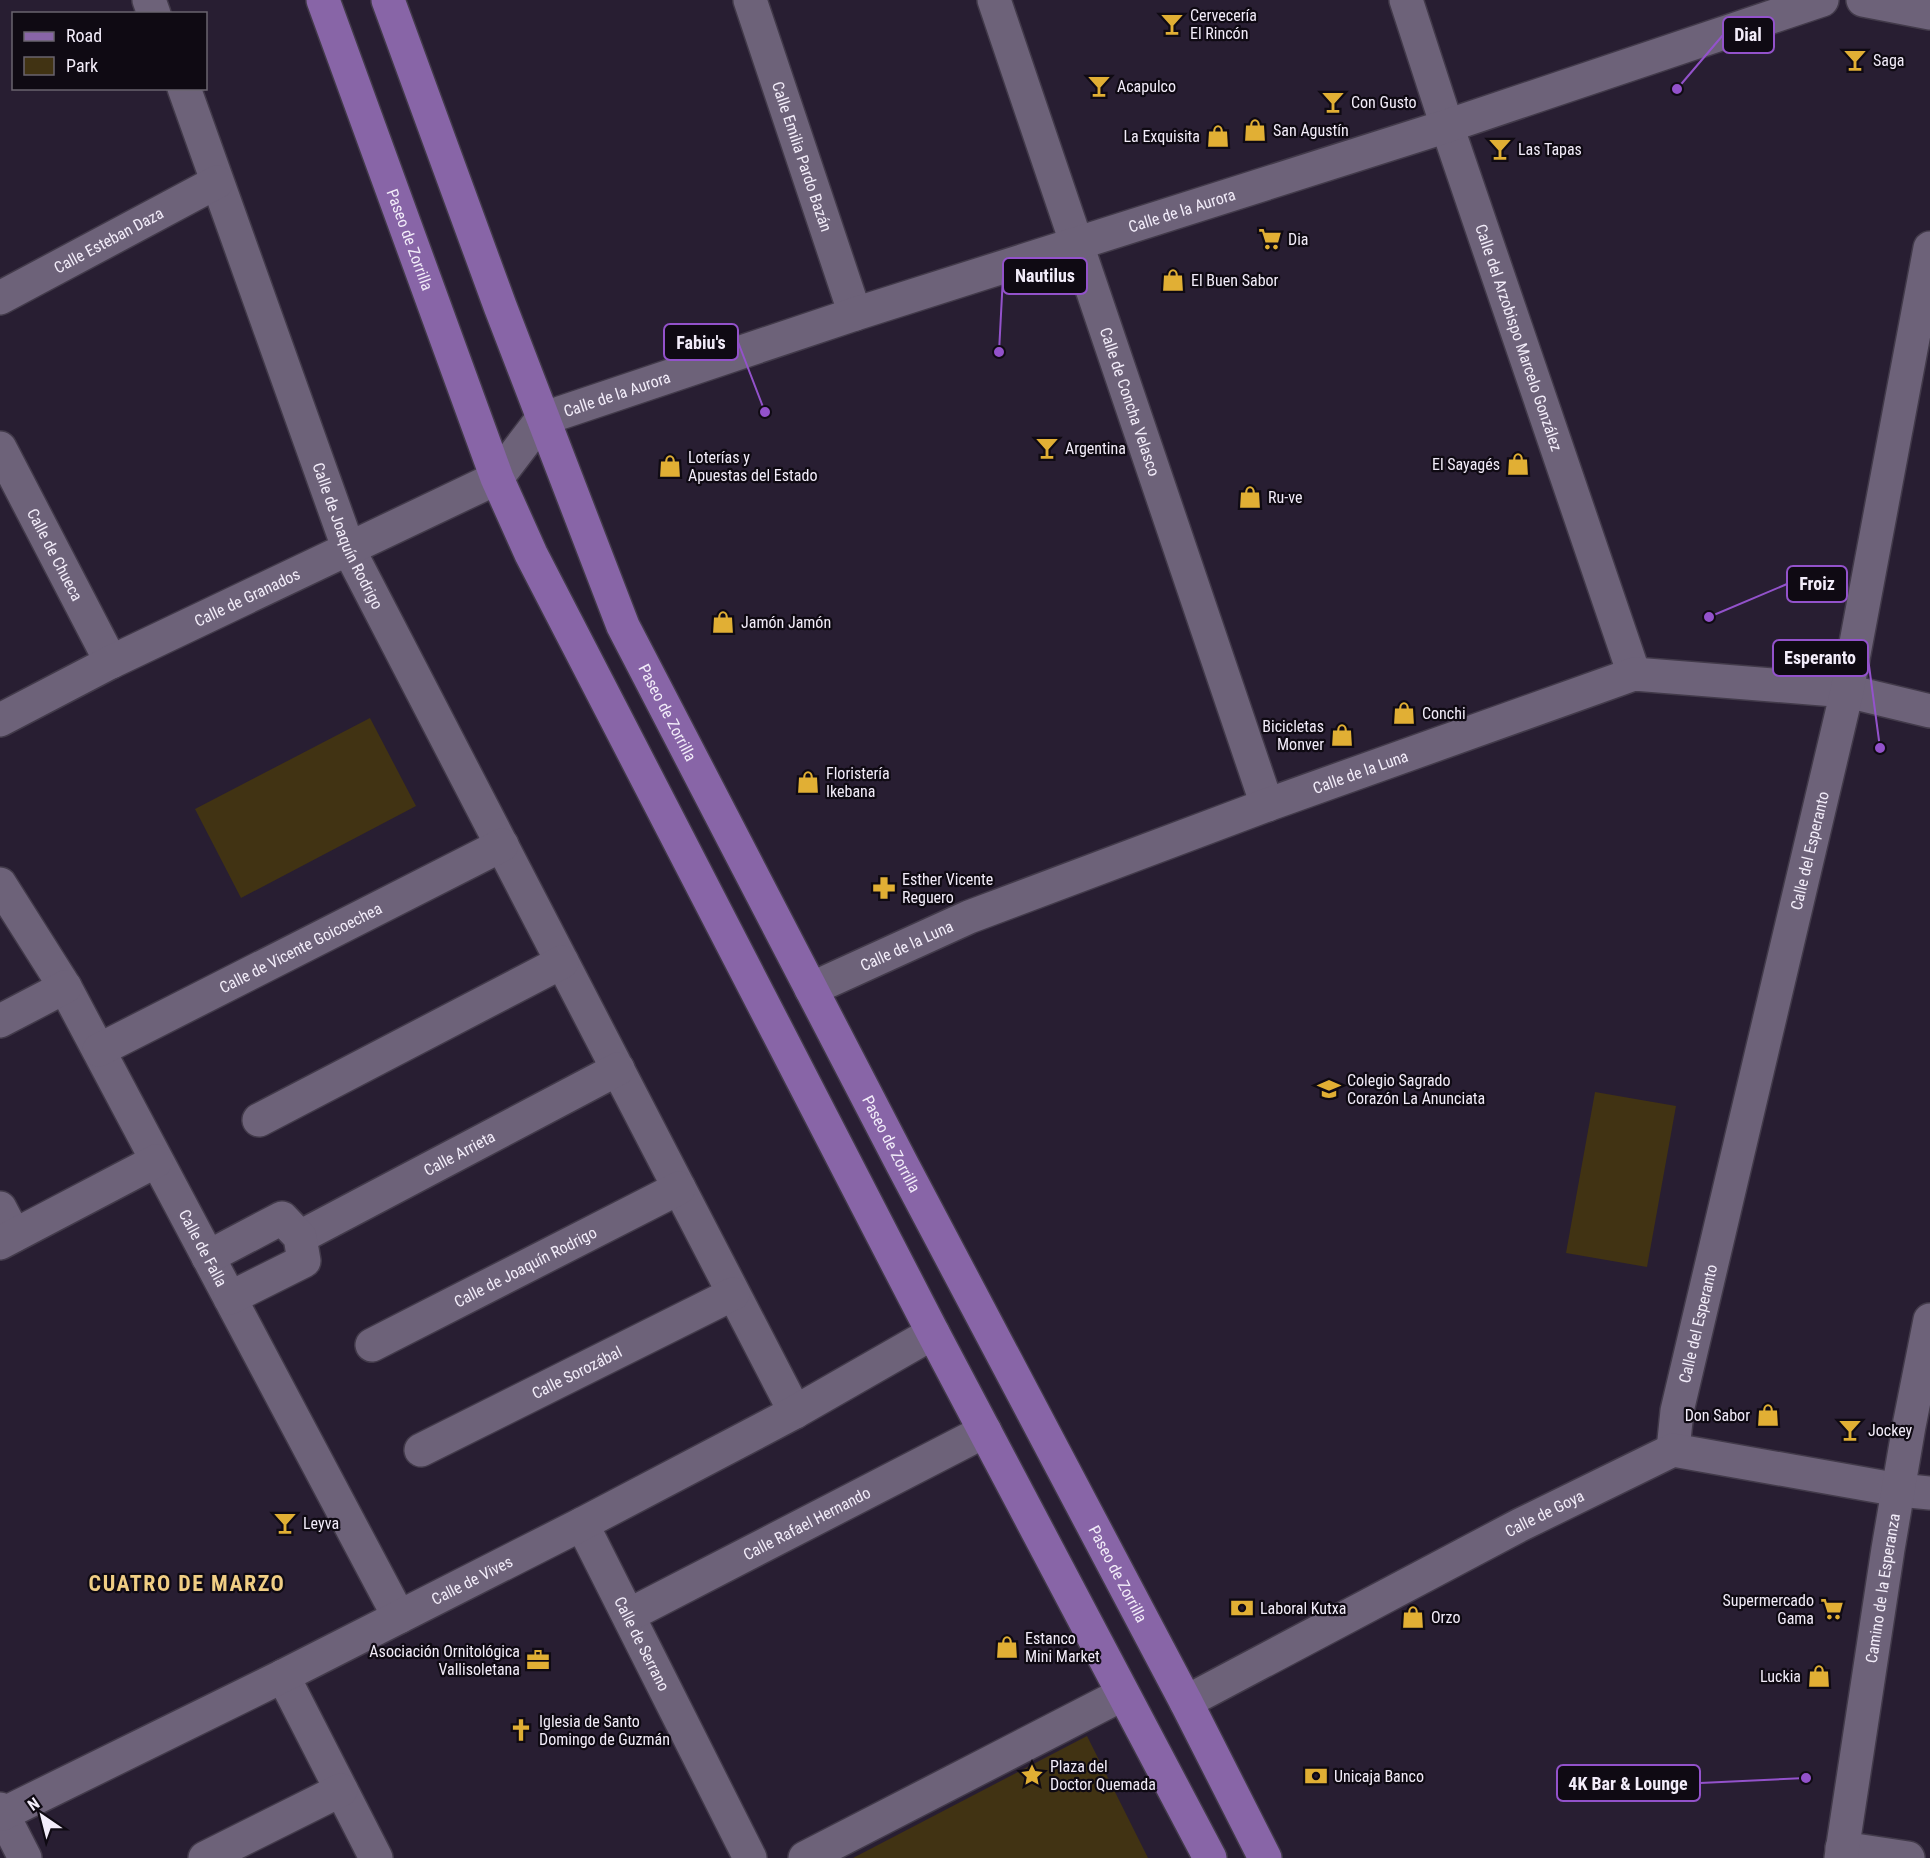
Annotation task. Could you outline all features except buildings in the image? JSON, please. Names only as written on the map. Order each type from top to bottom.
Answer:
[{"type":"main road","name":"Paseo de Zorrilla","points":[[323,0],[497,478],[531,554],[933,1333],[1210,1858]]},
{"type":"main road","name":"Paseo de Zorrilla","points":[[388,0],[542,419],[623,626],[1186,1702],[1265,1858]]},
{"type":"street","name":"Calle Emilia Pardo Bazán","points":[[750,0],[855,314]]},
{"type":"street","name":"Calle de Concha Velasco","points":[[994,0],[1268,805]]},
{"type":"street","name":"Calle del Arzobispo Marcelo González","points":[[1406,0],[1634,674]]},
{"type":"street","name":"Calle de la Aurora","points":[[542,419],[855,314],[1447,126],[1822,0]]},
{"type":"street","points":[[1863,0],[1922,8]]},
{"type":"street","name":"Calle de Joaquín Rodrigo","points":[[185,90],[350,550],[795,1412]]},
{"type":"street","name":"Calle Esteban Daza","points":[[0,298],[217,182]]},
{"type":"street","name":"Calle del Esperanto","points":[[1673,1450],[1677,1411],[1847,691],[1930,248]]},
{"type":"street","points":[[497,478],[542,419]]},
{"type":"street","name":"Calle de Chueca","points":[[0,448],[111,662]]},
{"type":"street","name":"Calle de Granados","points":[[0,720],[111,662],[497,478]]},
{"type":"street","name":"Calle de la Luna","points":[[811,989],[969,916],[1268,805],[1634,674],[1847,691],[1930,711]]},
{"type":"street","name":"Calle de Vicente Goicoechea","points":[[99,1050],[502,845]]},
{"type":"street","name":"Calle de Falla","points":[[0,884],[65,987],[399,1617]]},
{"type":"street","points":[[259,1120],[562,962]]},
{"type":"street","points":[[0,1021],[65,987]]},
{"type":"street","name":"Calle Arrieta","points":[[300,1237],[618,1069]]},
{"type":"street","points":[[5,1229],[156,1161]]},
{"type":"street","name":"Calle de Joaquín Rodrigo","points":[[372,1345],[679,1188]]},
{"type":"street","points":[[208,1257],[282,1218],[300,1237],[304,1261],[230,1298]]},
{"type":"street","name":"Calle Sorozábal","points":[[421,1450],[733,1294]]},
{"type":"street","name":"Camino de la Esperanza","points":[[1841,1853],[1914,1491],[1930,1320]]},
{"type":"street","name":"Calle de Vives","points":[[1,1811],[284,1676],[582,1524],[795,1412],[933,1333]]},
{"type":"street","name":"Calle Rafael Hernando","points":[[628,1615],[985,1431]]},
{"type":"street","points":[[1673,1450],[1914,1491]]},
{"type":"street","name":"Calle de Goya","points":[[1186,1702],[1520,1525],[1673,1450]]},
{"type":"street","name":"Calle de Serrano","points":[[582,1524],[750,1858]]},
{"type":"street","points":[[284,1676],[376,1858]]},
{"type":"street","points":[[805,1858],[1123,1694]]},
{"type":"street","points":[[205,1858],[341,1790]]},
{"type":"street","points":[[1,1811],[25,1858]]},
{"type":"street","points":[[1841,1853],[1908,1858]]},
{"type":"green space","points":[[370,718],[416,806],[241,898],[195,809]]},
{"type":"green space","points":[[1595,1092],[1676,1106],[1647,1267],[1566,1253]]},
{"type":"green space","points":[[1087,1736],[1148,1858],[853,1858]]},
{"type":"place","name":"Cervecería El Rincón","points":[[1172,24]]},
{"type":"place","name":"Saga","points":[[1855,60]]},
{"type":"place","name":"Acapulco","points":[[1099,86]]},
{"type":"place","name":"Dial","points":[[1677,89]]},
{"type":"place","name":"Con Gusto","points":[[1333,102]]},
{"type":"place","name":"San Agustín","points":[[1255,130]]},
{"type":"place","name":"La Exquisita","points":[[1218,136]]},
{"type":"place","name":"Las Tapas","points":[[1500,149]]},
{"type":"place","name":"Dia","points":[[1270,239]]},
{"type":"place","name":"El Buen Sabor","points":[[1173,280]]},
{"type":"place","name":"Nautilus","points":[[999,352]]},
{"type":"place","name":"Fabiu's","points":[[765,412]]},
{"type":"place","name":"Argentina","points":[[1047,448]]},
{"type":"place","name":"El Sayagés","points":[[1518,464]]},
{"type":"place","name":"Loterías y Apuestas del Estado","points":[[670,466]]},
{"type":"place","name":"Ru-ve","points":[[1250,497]]},
{"type":"place","name":"Froiz","points":[[1709,617]]},
{"type":"place","name":"Jamón Jamón","points":[[723,622]]},
{"type":"place","name":"Conchi","points":[[1404,713]]},
{"type":"place","name":"Bicicletas Monver","points":[[1342,735]]},
{"type":"place","name":"Esperanto","points":[[1880,748]]},
{"type":"place","name":"Floristería Ikebana","points":[[808,782]]},
{"type":"place","name":"Esther Vicente Reguero","points":[[884,888]]},
{"type":"place","name":"Colegio Sagrado Corazón La Anunciata","points":[[1329,1089]]},
{"type":"place","name":"Don Sabor","points":[[1768,1415]]},
{"type":"place","name":"Jockey","points":[[1850,1430]]},
{"type":"place","name":"Leyva","points":[[285,1523]]},
{"type":"place","name":"Laboral Kutxa","points":[[1242,1608]]},
{"type":"place","name":"Supermercado Gama","points":[[1832,1609]]},
{"type":"place","name":"Orzo","points":[[1413,1617]]},
{"type":"place","name":"Estanco Mini Market","points":[[1007,1647]]},
{"type":"place","name":"Asociación Ornitológica Vallisoletana","points":[[538,1660]]},
{"type":"place","name":"Luckia","points":[[1819,1676]]},
{"type":"place","name":"Iglesia de Santo Domingo de Guzmán","points":[[521,1730]]},
{"type":"place","name":"Plaza del Doctor Quemada","points":[[1032,1775]]},
{"type":"place","name":"Unicaja Banco","points":[[1316,1776]]},
{"type":"place","name":"4K Bar & Lounge","points":[[1806,1778]]},
{"type":"district","name":"CUATRO DE MARZO","points":[[187,1583]]}]
